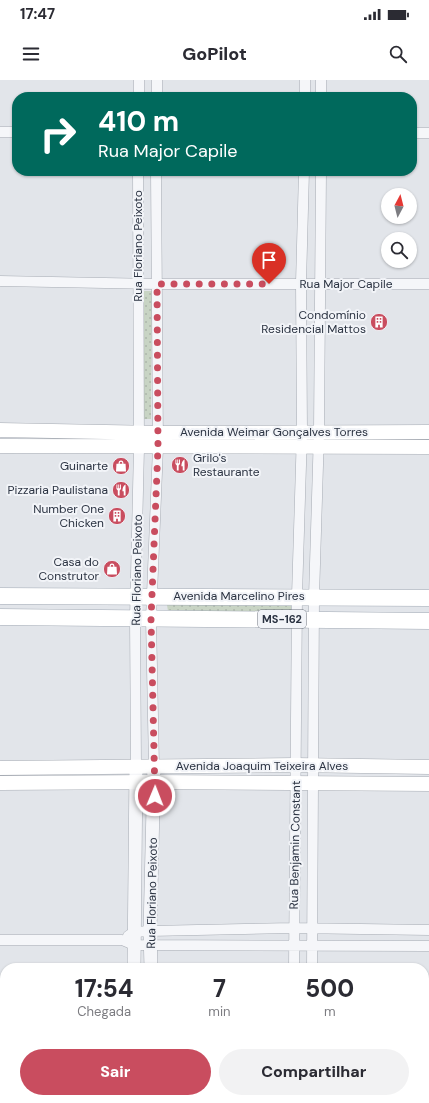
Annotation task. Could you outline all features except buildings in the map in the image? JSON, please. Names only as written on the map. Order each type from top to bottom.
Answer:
[{"type":"main road","name":"Avenida Weimar Gonçalves Torres","points":[[0,430],[158,433],[429,432]]},
{"type":"main road","name":"Avenida Weimar Gonçalves Torres","points":[[0,446],[139,448],[429,447]]},
{"type":"main road","name":"Avenida Marcelino Pires","points":[[0,596],[297,596],[429,598]]},
{"type":"main road","name":"Avenida Marcelino Pires","points":[[0,617],[143,619],[297,618],[429,621]]},
{"type":"main road","name":"Avenida Joaquim Teixeira Alves","points":[[0,768],[295,765],[429,767]]},
{"type":"main road","name":"Avenida Joaquim Teixeira Alves","points":[[0,783],[155,782],[429,784]]},
{"type":"street","points":[[139,80],[139,92]]},
{"type":"street","points":[[157,80],[157,92]]},
{"type":"street","points":[[305,80],[305,92]]},
{"type":"street","points":[[321,80],[321,92]]},
{"type":"street","points":[[0,132],[12,132]]},
{"type":"street","points":[[417,133],[429,133]]},
{"type":"street","name":"Rua Floriano Peixoto","points":[[138,176],[139,448],[144,596],[143,619],[155,782],[150,931],[151,963]]},
{"type":"street","name":"Rua Floriano Peixoto","points":[[134,963],[136,766],[144,596],[158,447],[156,176]]},
{"type":"street","name":"Rua Benjamin Constant","points":[[294,963],[293,928],[296,783],[297,596],[302,432],[301,284],[304,176]]},
{"type":"street","name":"Rua Benjamin Constant","points":[[312,963],[314,597],[319,432],[321,176]]},
{"type":"street","name":"Rua Major Capile","points":[[0,281],[138,284],[429,284]]},
{"type":"street","points":[[0,940],[122,940],[134,938],[150,931],[293,928],[429,930]]},
{"type":"street","points":[[134,938],[151,944],[429,946]]},
{"type":"green space","points":[[143,291],[152,291],[151,419],[142,419]]},
{"type":"green space","points":[[291,604],[291,612],[168,611],[167,605]]},
{"type":"place","name":"Condomínio Residencial Mattos","points":[[379,322]]},
{"type":"place","name":"Grilo's Restaurante","points":[[180,465]]},
{"type":"place","name":"Guinarte","points":[[121,466]]},
{"type":"place","name":"Pizzaria Paulistana","points":[[121,490]]},
{"type":"place","name":"Number One Chicken","points":[[117,516]]},
{"type":"place","name":"Casa do Construtor","points":[[112,569]]},
{"type":"route","points":[[155,796],[151,619],[158,447],[157,284],[269,284]]}]
